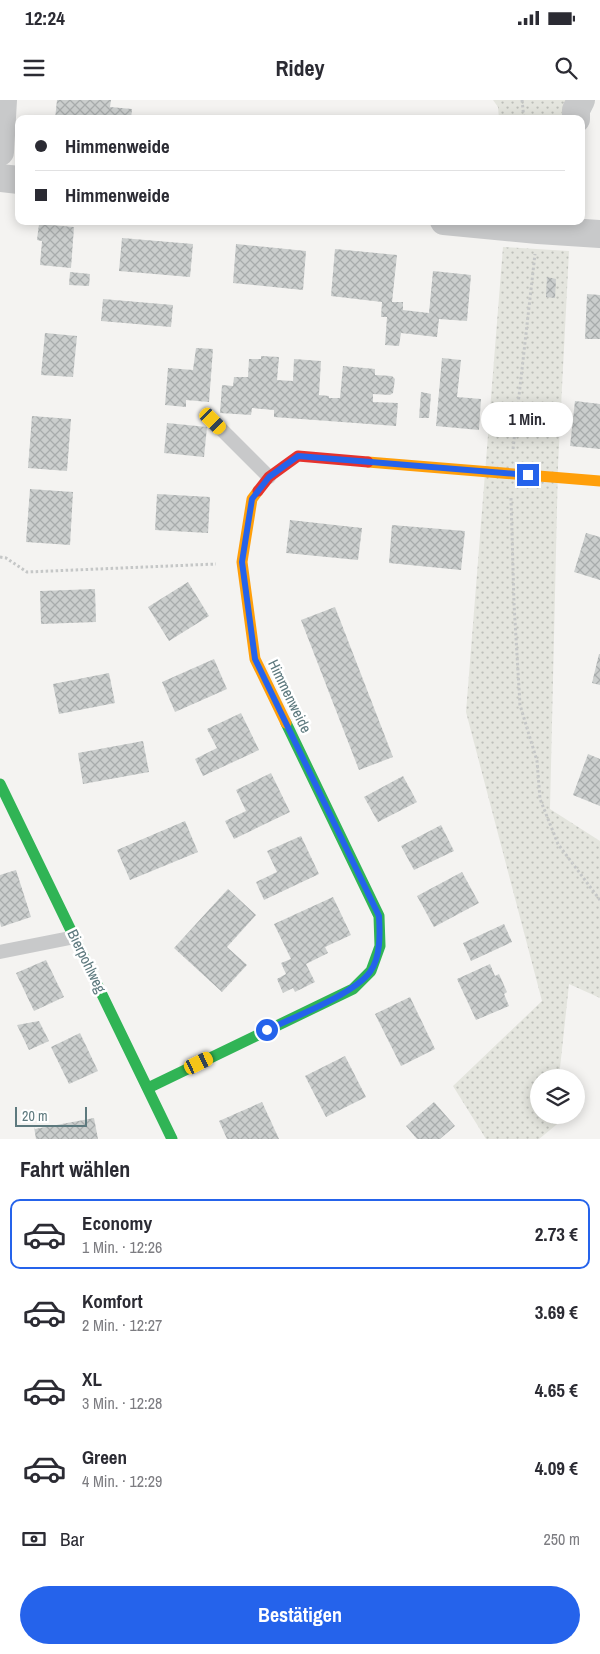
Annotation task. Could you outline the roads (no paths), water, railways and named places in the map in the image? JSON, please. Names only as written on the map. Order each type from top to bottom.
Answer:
[{"type":"street","points":[[0,152],[3,100]]},
{"type":"street","points":[[576,115],[576,110],[581,100]]},
{"type":"street","points":[[0,178],[15,180]]},
{"type":"street","points":[[486,225],[538,230],[587,229]]},
{"type":"street","name":"Himmenweide","points":[[148,1088],[352,989],[371,971],[380,946],[379,916],[255,659],[242,562],[252,499],[269,477],[298,456],[600,481]]},
{"type":"street","name":"Bierpohlweg","points":[[0,784],[172,1139]]},
{"type":"lane","points":[[213,421],[269,477]]},
{"type":"lane","points":[[0,952],[75,937]]}]
